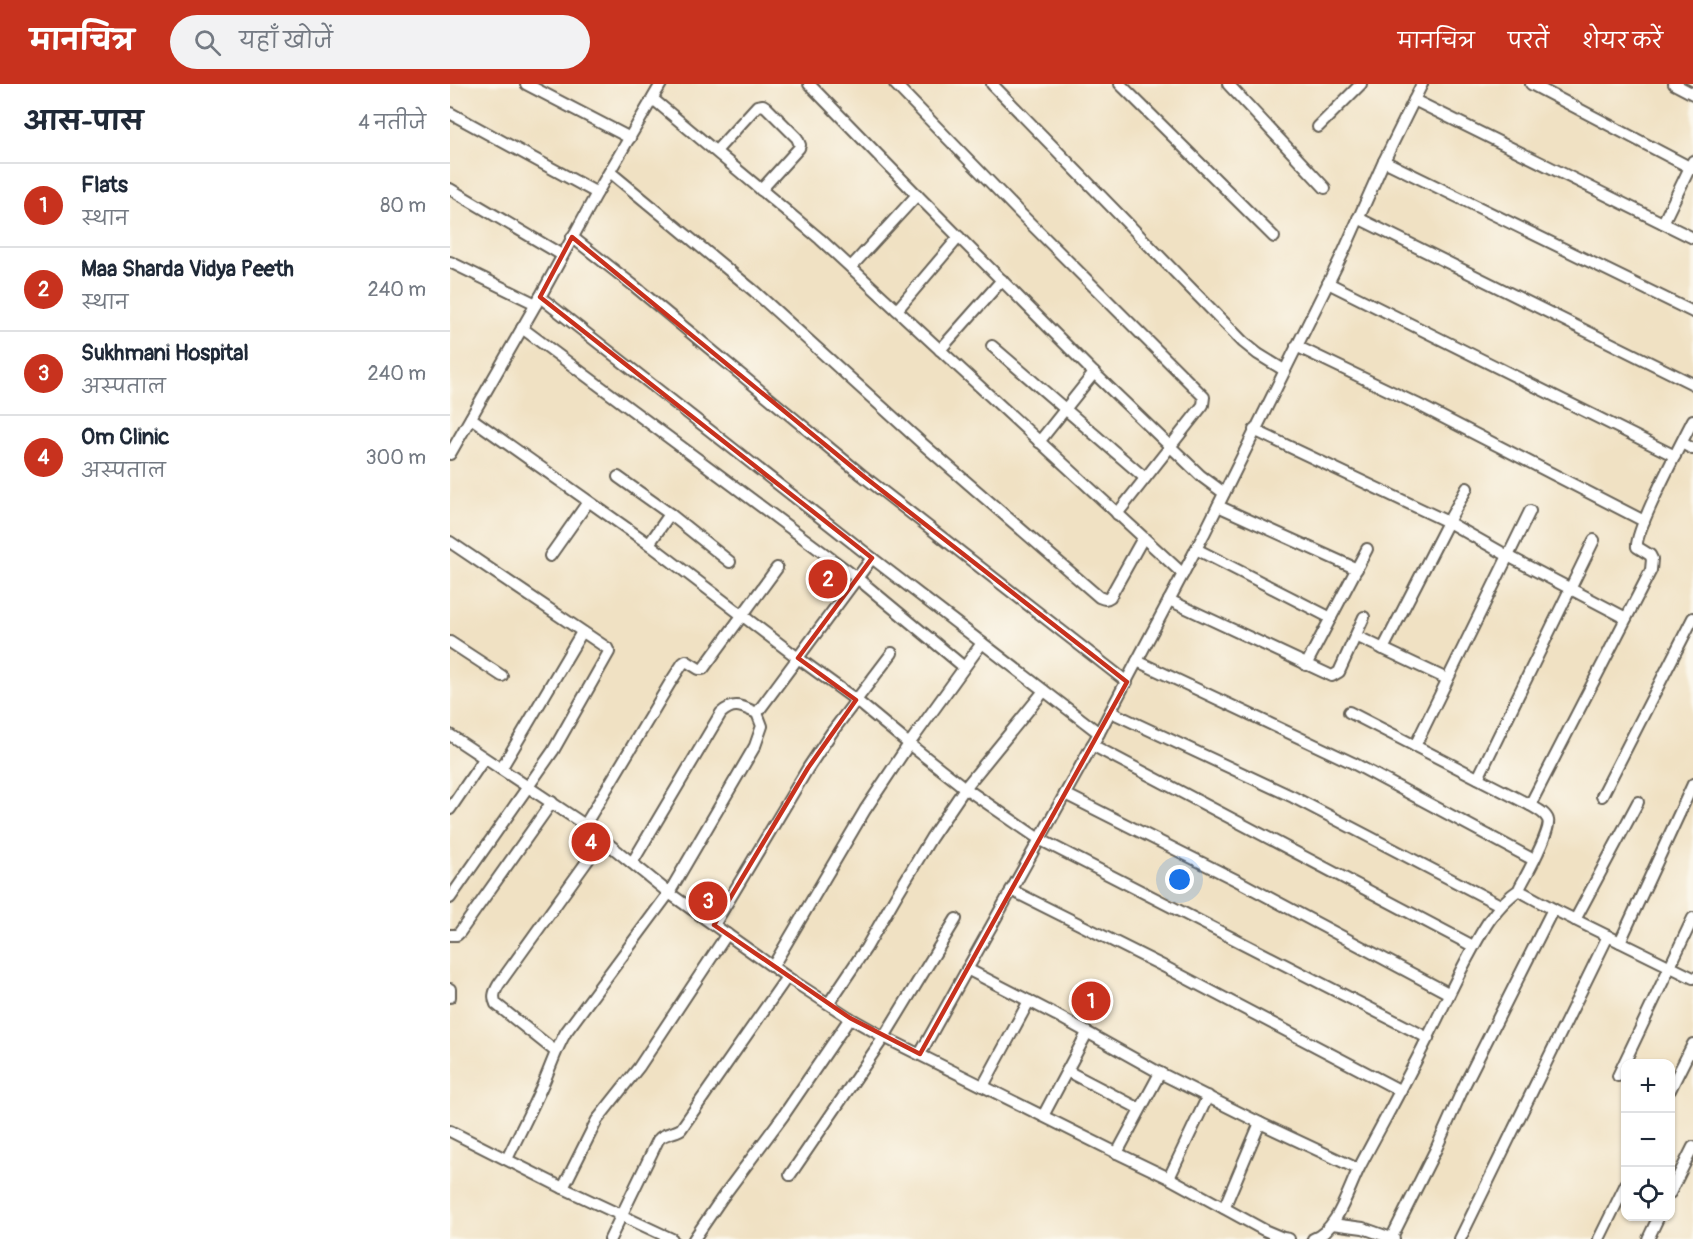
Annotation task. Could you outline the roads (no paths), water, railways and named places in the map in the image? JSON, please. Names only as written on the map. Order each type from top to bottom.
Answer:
[{"type":"street","points":[[526,84],[630,138]]},
{"type":"street","points":[[450,454],[661,84]]},
{"type":"street","points":[[810,84],[1094,372],[1201,476],[1224,493]]},
{"type":"street","points":[[894,84],[1201,393],[1204,400],[1203,405],[1117,514]]},
{"type":"street","points":[[992,84],[1243,342],[1284,370]]},
{"type":"street","points":[[1120,84],[1274,237]]},
{"type":"street","points":[[1318,128],[1361,84]]},
{"type":"street","points":[[920,1054],[1127,682],[1196,549],[1328,283],[1422,84]]},
{"type":"street","points":[[1531,84],[1692,166],[1663,223]]},
{"type":"street","points":[[1674,84],[1693,94]]},
{"type":"street","points":[[1231,85],[1325,188]]},
{"type":"street","points":[[653,99],[820,239],[1183,574]]},
{"type":"street","points":[[1414,100],[1693,238]]},
{"type":"street","points":[[716,151],[757,106],[760,104],[766,107],[797,138],[800,145],[761,190]]},
{"type":"street","points":[[450,113],[597,193]]},
{"type":"street","points":[[1384,161],[1693,312]]},
{"type":"street","points":[[610,172],[754,291],[924,445],[1099,597],[1104,599],[1110,597],[1143,538]]},
{"type":"street","points":[[450,189],[562,255]]},
{"type":"street","points":[[851,267],[917,195]]},
{"type":"street","points":[[1358,218],[1693,384]]},
{"type":"street","points":[[572,237],[862,475],[1127,682]]},
{"type":"street","points":[[897,310],[959,237]]},
{"type":"street","points":[[450,262],[538,300],[1099,733]]},
{"type":"street","points":[[940,350],[1002,280]]},
{"type":"street","points":[[1328,283],[1675,456]]},
{"type":"street","points":[[522,328],[857,578],[964,667]]},
{"type":"street","points":[[992,346],[1145,478]]},
{"type":"street","points":[[1296,346],[1417,404],[1644,521]]},
{"type":"street","points":[[1039,442],[1094,372]]},
{"type":"street","points":[[471,418],[649,544],[856,700],[965,788],[1040,839],[1428,1038]]},
{"type":"street","points":[[1530,805],[1651,570],[1650,555],[1636,545],[1644,521],[1693,420]]},
{"type":"street","points":[[1254,430],[1448,522],[1626,618]]},
{"type":"street","points":[[1682,443],[1693,449]]},
{"type":"street","points":[[618,477],[670,514],[730,562]]},
{"type":"street","points":[[1383,648],[1467,488]]},
{"type":"street","points":[[550,556],[588,502]]},
{"type":"street","points":[[1218,506],[1357,569]]},
{"type":"street","points":[[1414,746],[1530,511]]},
{"type":"street","points":[[649,544],[670,514]]},
{"type":"street","points":[[1478,778],[1594,540]]},
{"type":"street","points":[[450,542],[607,648],[609,654],[553,751],[450,898]]},
{"type":"street","points":[[1196,549],[1331,618]]},
{"type":"street","points":[[1306,665],[1367,549]]},
{"type":"street","points":[[757,713],[872,558]]},
{"type":"street","points":[[585,825],[683,663],[686,661],[703,669],[777,568]]},
{"type":"street","points":[[1169,600],[1332,676],[1337,674],[1364,617]]},
{"type":"street","points":[[1602,796],[1693,618]]},
{"type":"street","points":[[501,769],[582,632]]},
{"type":"street","points":[[1356,636],[1447,679]]},
{"type":"street","points":[[450,642],[502,676]]},
{"type":"street","points":[[773,966],[865,810],[909,744],[982,643]]},
{"type":"street","points":[[714,925],[808,768],[892,653]]},
{"type":"street","points":[[1137,661],[1353,763],[1534,860]]},
{"type":"street","points":[[829,1003],[866,948],[931,838],[965,788],[1044,691]]},
{"type":"street","points":[[632,863],[721,713],[728,706],[733,705],[757,713]]},
{"type":"street","points":[[1111,711],[1293,797],[1500,905]]},
{"type":"street","points":[[1313,1239],[1320,1237],[1332,1224],[1473,946],[1500,905],[1520,889],[1549,825],[1545,816],[1530,805],[1349,712]]},
{"type":"street","points":[[507,1159],[542,1087],[555,1051],[566,1032],[669,893],[755,746],[762,726],[757,713]]},
{"type":"street","points":[[450,736],[585,825],[669,893],[787,977],[850,1018],[1117,1154],[1169,1178],[1264,1230],[1289,1239]]},
{"type":"street","points":[[1092,745],[1473,946]]},
{"type":"street","points":[[450,809],[484,759]]},
{"type":"street","points":[[1620,942],[1693,784]]},
{"type":"street","points":[[1065,794],[1239,881],[1448,993]]},
{"type":"street","points":[[450,935],[457,935],[460,932],[552,802]]},
{"type":"street","points":[[1575,920],[1638,802]]},
{"type":"street","points":[[555,1051],[496,1004],[495,991],[603,839]]},
{"type":"street","points":[[1520,889],[1522,893],[1553,909],[1693,978]]},
{"type":"street","points":[[1011,890],[1165,967],[1401,1091]]},
{"type":"street","points":[[1332,1224],[1363,1228],[1392,1239],[1465,1084],[1553,909]]},
{"type":"street","points":[[1618,1076],[1693,918]]},
{"type":"street","points":[[790,1175],[884,1037],[956,919]]},
{"type":"street","points":[[563,1188],[597,1120],[639,1066],[727,934]]},
{"type":"street","points":[[1460,1239],[1608,936]]},
{"type":"street","points":[[967,969],[1160,1073],[1358,1169]]},
{"type":"street","points":[[610,1239],[658,1140],[681,1129],[787,977]]},
{"type":"street","points":[[450,989],[450,997]]},
{"type":"street","points":[[983,1086],[1029,1001]]},
{"type":"street","points":[[694,1239],[850,1018]]},
{"type":"street","points":[[1043,1116],[1088,1033]]},
{"type":"street","points":[[1675,1082],[1693,1044]]},
{"type":"street","points":[[1067,1071],[1140,1109]]},
{"type":"street","points":[[1117,1154],[1160,1073]]},
{"type":"street","points":[[1169,1178],[1208,1096]]},
{"type":"street","points":[[1224,1208],[1260,1123]]},
{"type":"street","points":[[450,1131],[563,1188],[672,1239]]},
{"type":"street","points":[[1675,1185],[1693,1147]]},
{"type":"street","points":[[1599,1239],[1621,1194]]},
{"type":"street","points":[[1648,1239],[1657,1221]]},
{"type":"place","name":"Maa Sharda Vidya Peeth","points":[[828,579]]},
{"type":"place","name":"Om Clinic","points":[[591,842]]},
{"type":"place","name":"Sukhmani Hospital","points":[[708,901]]},
{"type":"place","name":"Flats","points":[[1091,1001]]}]
